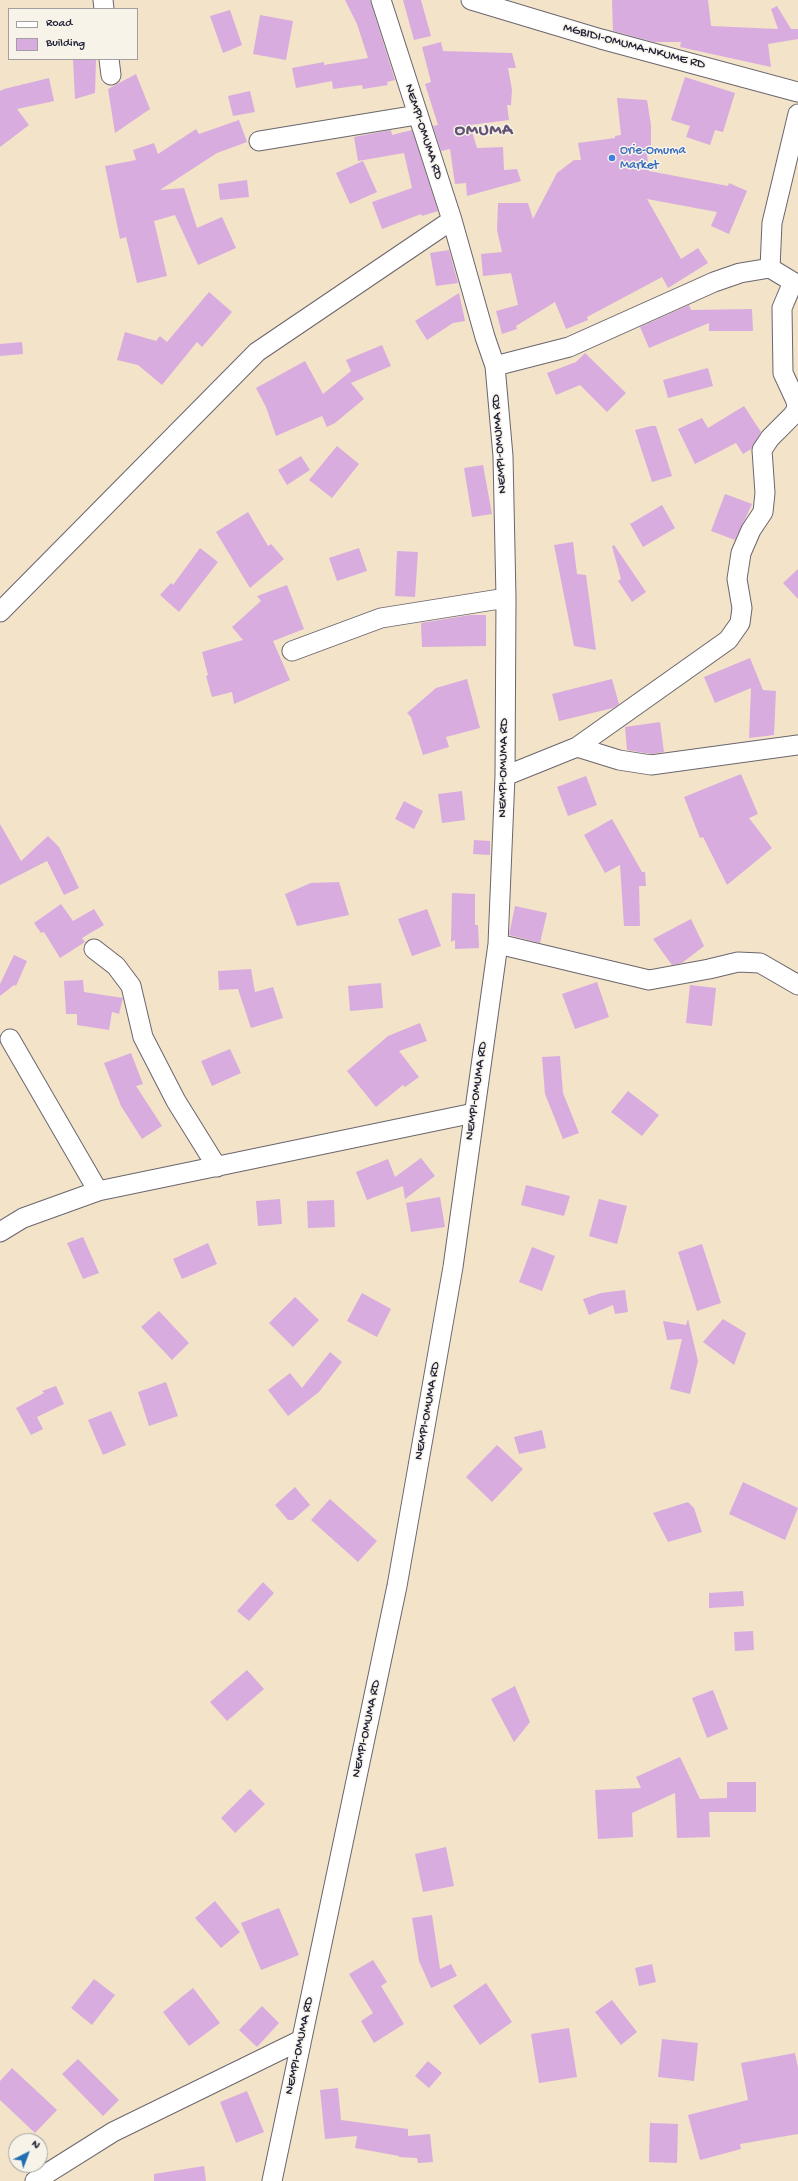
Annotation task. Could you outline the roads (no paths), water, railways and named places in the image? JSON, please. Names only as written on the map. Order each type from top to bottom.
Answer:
[{"type":"street","name":"NEMPI-OMUMA RD","points":[[272,2181],[397,1586],[453,1267],[498,944],[505,776],[506,598],[503,456],[495,366],[485,337],[452,220],[381,0]]},
{"type":"street","name":"MGBIDI-OMUMA-NKUME RD","points":[[471,0],[601,39],[798,92]]},
{"type":"street","points":[[770,268],[772,223],[798,114]]},
{"type":"street","points":[[259,141],[417,115]]},
{"type":"street","points":[[0,612],[257,352],[452,220]]},
{"type":"street","points":[[495,366],[569,347],[714,282],[740,273],[770,268],[795,283],[782,308],[783,373],[796,401],[797,409],[770,438],[762,450],[765,493],[763,512],[751,530],[741,553],[737,579],[742,608],[740,622],[728,640],[577,747],[505,776]]},
{"type":"street","points":[[292,650],[381,618],[506,598]]},
{"type":"street","points":[[577,747],[619,760],[651,765],[798,745]]},
{"type":"street","points":[[498,944],[649,980],[738,962],[760,963],[798,985]]},
{"type":"street","points":[[94,949],[116,966],[131,986],[143,1037],[176,1102],[217,1167]]},
{"type":"street","points":[[10,1039],[98,1191]]},
{"type":"street","points":[[0,1232],[23,1218],[98,1191],[474,1113]]},
{"type":"street","points":[[36,2181],[113,2132],[301,2040]]},
{"type":"place","name":"Orie-Omuma Market","points":[[612,158]]},
{"type":"district","name":"OMUMA","points":[[484,131]]}]
